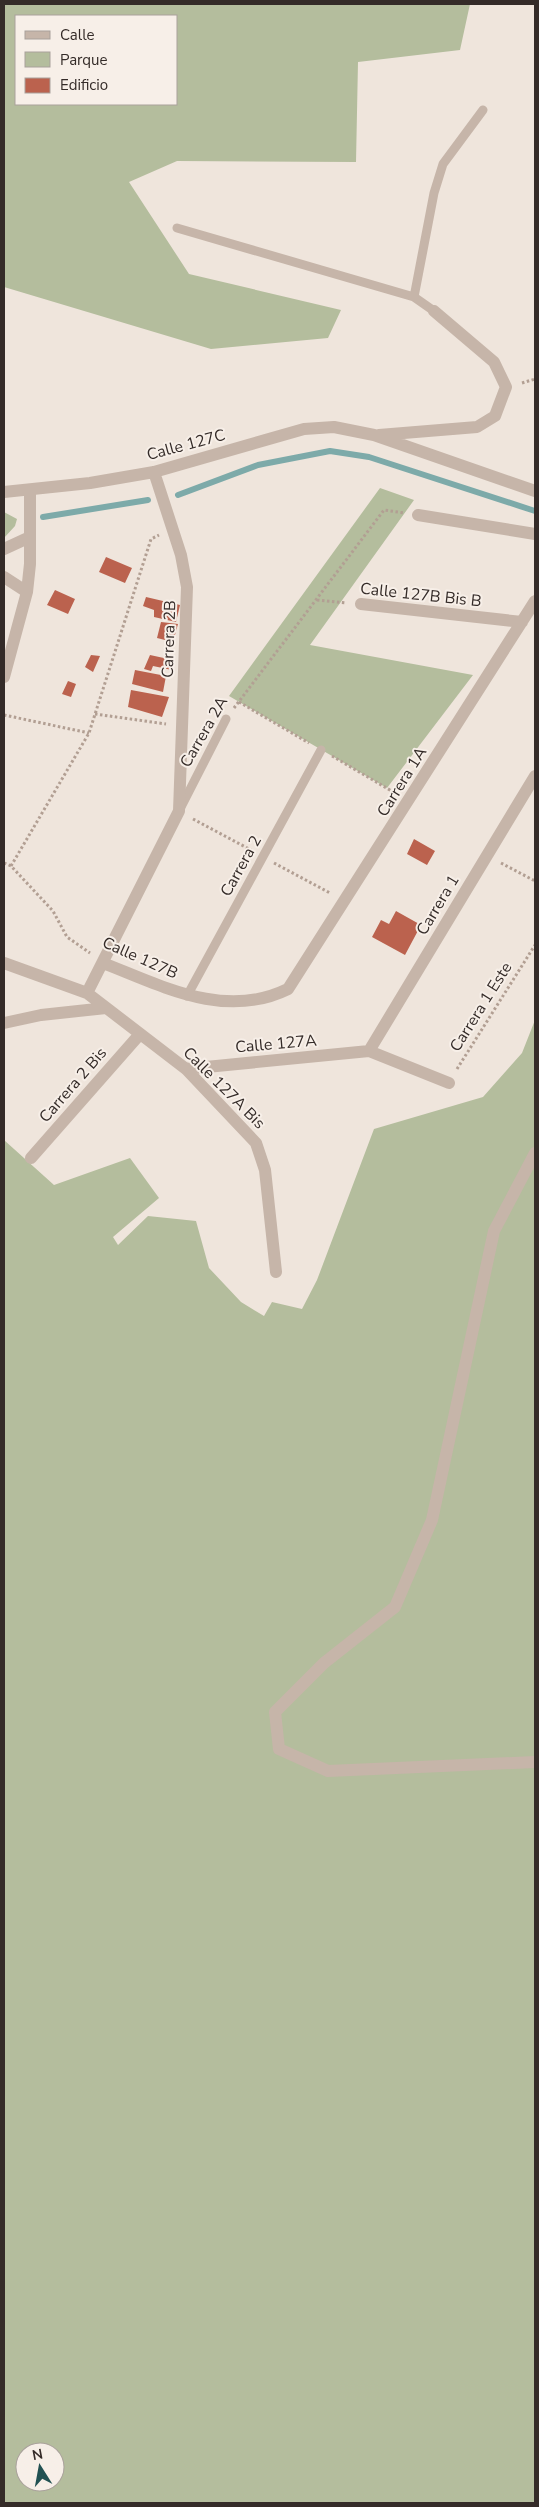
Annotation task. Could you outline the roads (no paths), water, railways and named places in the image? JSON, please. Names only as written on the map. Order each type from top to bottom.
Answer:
[{"type":"street","name":"Calle 127C","points":[[374,435],[477,427],[495,416],[506,387],[494,362],[434,310]]},
{"type":"street","name":"Calle 127C","points":[[4,492],[30,491],[90,483],[154,472],[304,429],[334,426],[374,435],[535,491]]},
{"type":"street","name":"Carrera 2B","points":[[154,472],[181,555],[187,588],[179,811]]},
{"type":"street","points":[[4,677],[27,592],[30,564],[30,491]]},
{"type":"street","points":[[418,516],[535,534]]},
{"type":"street","points":[[4,549],[30,537]]},
{"type":"street","points":[[4,577],[27,592]]},
{"type":"street","name":"Carrera 1A","points":[[296,980],[535,601]]},
{"type":"street","name":"Calle 127B Bis B","points":[[361,604],[522,622]]},
{"type":"street","name":"Carrera 1","points":[[369,1051],[535,776]]},
{"type":"street","name":"Carrera 2A","points":[[87,993],[179,811]]},
{"type":"street","name":"Calle 127B","points":[[102,962],[187,996],[220,1002],[253,1001],[272,997],[288,989],[296,980]]},
{"type":"street","name":"Calle 127A Bis","points":[[4,963],[87,993],[186,1069],[256,1143],[265,1170],[276,1272]]},
{"type":"street","points":[[4,1023],[41,1015],[106,1008]]},
{"type":"street","name":"Carrera 2 Bis","points":[[31,1158],[140,1034]]},
{"type":"street","points":[[369,1051],[449,1083]]},
{"type":"street","name":"Calle 127A","points":[[186,1069],[369,1051]]},
{"type":"street","points":[[535,1152],[494,1231],[432,1520],[395,1607],[324,1663],[275,1712],[279,1750],[328,1771],[535,1762]]},
{"type":"lane","points":[[414,297],[434,193],[443,164],[483,110]]},
{"type":"lane","points":[[177,228],[414,297],[434,310]]},
{"type":"lane","name":"Carrera 2A","points":[[179,811],[226,719]]},
{"type":"lane","name":"Carrera 2","points":[[187,996],[321,750]]},
{"type":"waterway","points":[[178,495],[258,465],[330,451],[369,457],[535,511]]},
{"type":"waterway","points":[[43,517],[148,500]]}]
